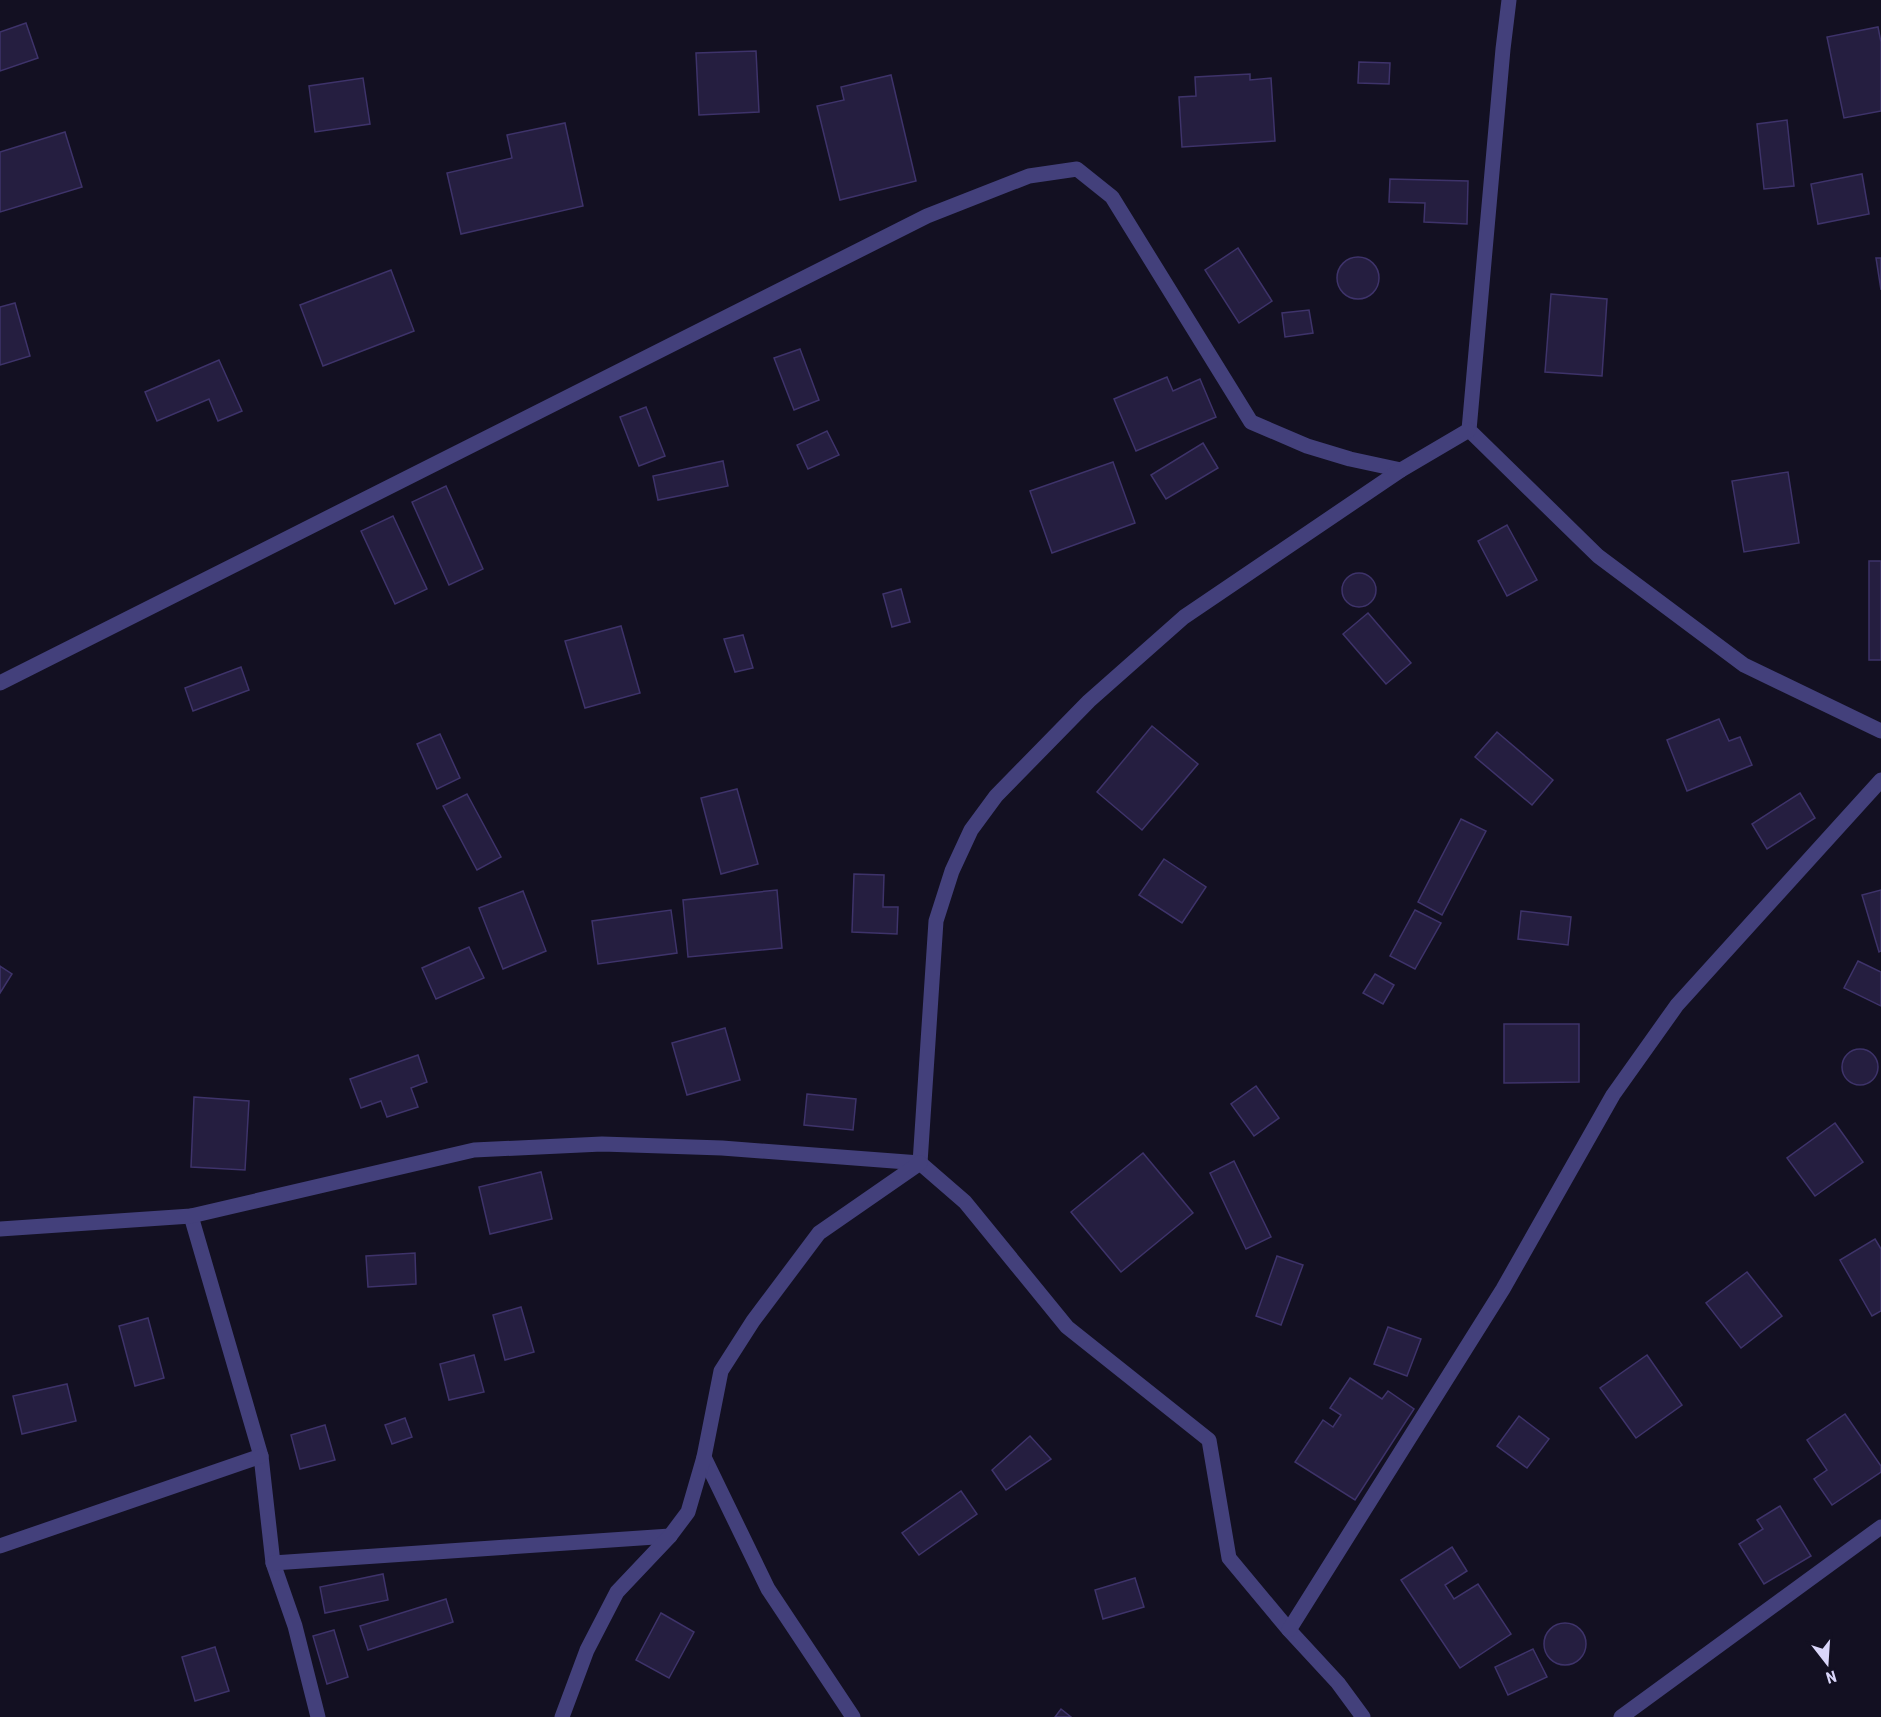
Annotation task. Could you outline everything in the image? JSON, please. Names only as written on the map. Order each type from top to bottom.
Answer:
[{"type":"street","points":[[1469,430],[1509,0]]},
{"type":"street","points":[[0,683],[927,216],[1029,176],[1077,169],[1112,197],[1251,422],[1307,446],[1350,459],[1401,470]]},
{"type":"street","points":[[920,1163],[936,921],[952,871],[971,830],[996,795],[1089,701],[1184,617],[1401,470],[1469,430]]},
{"type":"street","points":[[1469,430],[1598,556],[1743,665],[1881,731]]},
{"type":"street","points":[[1289,1630],[1503,1289],[1613,1095],[1677,1005],[1881,780]]},
{"type":"street","points":[[0,1229],[191,1216],[474,1150],[602,1144],[722,1148],[920,1163],[965,1202],[1067,1327],[1209,1440],[1229,1558],[1289,1630],[1338,1683],[1364,1717]]},
{"type":"street","points":[[562,1717],[587,1650],[617,1592],[670,1536],[688,1512],[704,1457],[721,1371],[753,1321],[819,1233],[920,1163]]},
{"type":"street","points":[[191,1216],[261,1456],[273,1563],[295,1626],[318,1717]]},
{"type":"street","points":[[0,1546],[261,1456]]},
{"type":"street","points":[[704,1457],[768,1590],[853,1717]]},
{"type":"street","points":[[1621,1717],[1881,1527]]},
{"type":"street","points":[[273,1563],[670,1536]]},
{"type":"building","points":[[26,23],[38,58],[0,71],[0,32]]},
{"type":"building","points":[[1878,27],[1881,42],[1881,111],[1844,118],[1827,37]]},
{"type":"building","points":[[756,51],[759,112],[699,115],[696,53]]},
{"type":"building","points":[[1359,62],[1390,63],[1389,84],[1358,83]]},
{"type":"building","points":[[1250,74],[1250,80],[1271,78],[1275,141],[1182,147],[1179,97],[1196,96],[1195,77]]},
{"type":"building","points":[[891,75],[916,181],[840,200],[817,106],[844,100],[841,87]]},
{"type":"building","points":[[363,78],[370,124],[315,132],[309,86]]},
{"type":"building","points":[[1787,120],[1794,186],[1764,189],[1757,124]]},
{"type":"building","points":[[565,123],[583,206],[461,234],[447,173],[512,158],[507,135]]},
{"type":"building","points":[[65,132],[82,187],[0,212],[0,152]]},
{"type":"building","points":[[1862,174],[1869,214],[1818,224],[1811,184]]},
{"type":"building","points":[[1390,179],[1468,181],[1467,224],[1424,222],[1425,203],[1389,202]]},
{"type":"building","points":[[1238,248],[1272,301],[1239,323],[1205,270]]},
{"type":"building","points":[[1358,257],[1373,263],[1379,278],[1373,293],[1358,299],[1343,293],[1337,278],[1343,263]]},
{"type":"building","points":[[1876,258],[1881,258],[1881,290]]},
{"type":"building","points":[[391,270],[414,331],[323,366],[300,305]]},
{"type":"building","points":[[1551,294],[1607,299],[1602,376],[1545,372]]},
{"type":"building","points":[[15,303],[30,356],[0,365],[0,307]]},
{"type":"building","points":[[1309,310],[1313,333],[1285,337],[1282,313]]},
{"type":"building","points":[[800,349],[819,400],[794,410],[774,358]]},
{"type":"building","points":[[219,360],[242,411],[218,421],[209,399],[157,421],[145,392]]},
{"type":"building","points":[[1167,377],[1173,391],[1200,379],[1216,417],[1136,451],[1114,399]]},
{"type":"building","points":[[646,407],[665,456],[639,466],[620,417]]},
{"type":"building","points":[[827,431],[839,455],[808,469],[797,445]]},
{"type":"building","points":[[1203,443],[1218,468],[1166,499],[1151,475]]},
{"type":"building","points":[[723,461],[728,486],[658,500],[653,476]]},
{"type":"building","points":[[1113,462],[1135,523],[1052,553],[1030,491]]},
{"type":"building","points":[[1788,472],[1799,543],[1744,552],[1732,481]]},
{"type":"building","points":[[446,486],[483,569],[449,585],[412,502]]},
{"type":"building","points":[[393,516],[427,589],[395,604],[361,531]]},
{"type":"building","points":[[1507,525],[1537,580],[1507,596],[1478,541]]},
{"type":"building","points":[[1869,561],[1881,561],[1881,660],[1869,660]]},
{"type":"building","points":[[1359,573],[1371,578],[1376,590],[1371,602],[1359,607],[1347,602],[1342,590],[1347,578]]},
{"type":"building","points":[[901,589],[910,622],[892,627],[883,594]]},
{"type":"building","points":[[1368,613],[1411,663],[1386,684],[1343,634]]},
{"type":"building","points":[[621,626],[640,693],[585,708],[565,641]]},
{"type":"building","points":[[743,635],[753,668],[735,672],[724,639]]},
{"type":"building","points":[[241,667],[249,690],[193,711],[185,688]]},
{"type":"building","points":[[1719,719],[1729,741],[1740,737],[1752,765],[1687,791],[1667,740]]},
{"type":"building","points":[[1152,726],[1198,764],[1142,830],[1097,792]]},
{"type":"building","points":[[1497,732],[1553,780],[1532,805],[1475,757]]},
{"type":"building","points":[[440,734],[460,778],[437,789],[417,744]]},
{"type":"building","points":[[737,789],[758,864],[721,874],[701,798]]},
{"type":"building","points":[[1800,793],[1815,818],[1767,849],[1752,824]]},
{"type":"building","points":[[467,794],[501,857],[477,870],[443,806]]},
{"type":"building","points":[[1461,819],[1486,831],[1442,915],[1418,902]]},
{"type":"building","points":[[1164,859],[1206,887],[1182,923],[1139,895]]},
{"type":"building","points":[[854,874],[884,875],[883,907],[898,907],[897,934],[852,932]]},
{"type":"building","points":[[777,890],[782,948],[688,957],[683,900]]},
{"type":"building","points":[[1881,890],[1881,951],[1879,952],[1862,895]]},
{"type":"building","points":[[523,891],[546,951],[503,969],[479,908]]},
{"type":"building","points":[[671,910],[677,953],[598,964],[592,921]]},
{"type":"building","points":[[1415,910],[1441,923],[1415,969],[1390,956]]},
{"type":"building","points":[[1521,911],[1571,917],[1568,945],[1518,939]]},
{"type":"building","points":[[469,947],[484,978],[436,999],[422,968]]},
{"type":"building","points":[[1858,961],[1881,972],[1881,1006],[1844,988]]},
{"type":"building","points":[[0,966],[12,974],[0,993]]},
{"type":"building","points":[[1375,974],[1394,985],[1383,1004],[1363,993]]},
{"type":"building","points":[[1504,1024],[1579,1024],[1579,1082],[1504,1083]]},
{"type":"building","points":[[725,1028],[740,1080],[687,1095],[672,1043]]},
{"type":"building","points":[[1860,1049],[1872,1055],[1878,1067],[1872,1079],[1860,1085],[1848,1079],[1842,1067],[1848,1055]]},
{"type":"building","points":[[418,1055],[427,1082],[411,1088],[418,1107],[387,1117],[381,1101],[361,1108],[350,1079]]},
{"type":"building","points":[[1256,1086],[1279,1118],[1254,1136],[1231,1104]]},
{"type":"building","points":[[807,1094],[856,1099],[853,1130],[804,1125]]},
{"type":"building","points":[[194,1097],[249,1101],[245,1170],[191,1167]]},
{"type":"building","points":[[1835,1123],[1863,1162],[1815,1196],[1787,1158]]},
{"type":"building","points":[[1143,1153],[1193,1213],[1121,1272],[1071,1212]]},
{"type":"building","points":[[1234,1161],[1271,1237],[1246,1249],[1210,1173]]},
{"type":"building","points":[[541,1172],[552,1219],[490,1234],[479,1187]]},
{"type":"building","points":[[1875,1239],[1881,1249],[1881,1311],[1872,1316],[1840,1260]]},
{"type":"building","points":[[415,1253],[416,1284],[368,1287],[366,1256]]},
{"type":"building","points":[[1277,1256],[1303,1265],[1281,1325],[1256,1316]]},
{"type":"building","points":[[1747,1272],[1782,1316],[1741,1348],[1706,1303]]},
{"type":"building","points":[[521,1307],[534,1352],[505,1360],[493,1315]]},
{"type":"building","points":[[148,1318],[164,1378],[135,1386],[119,1326]]},
{"type":"building","points":[[1388,1327],[1421,1339],[1407,1376],[1374,1364]]},
{"type":"building","points":[[474,1355],[484,1392],[449,1400],[440,1364]]},
{"type":"building","points":[[1647,1355],[1682,1405],[1636,1438],[1600,1388]]},
{"type":"building","points":[[1350,1378],[1382,1399],[1388,1391],[1414,1409],[1355,1500],[1295,1462],[1323,1420],[1333,1427],[1341,1415],[1330,1408]]},
{"type":"building","points":[[67,1384],[76,1421],[22,1434],[13,1396]]},
{"type":"building","points":[[1845,1414],[1881,1466],[1881,1472],[1832,1505],[1814,1479],[1827,1470],[1807,1440]]},
{"type":"building","points":[[1519,1416],[1549,1439],[1527,1468],[1497,1446]]},
{"type":"building","points":[[405,1418],[412,1437],[392,1444],[385,1425]]},
{"type":"building","points":[[325,1425],[335,1460],[300,1469],[291,1435]]},
{"type":"building","points":[[1030,1436],[1051,1459],[1006,1490],[992,1470]]},
{"type":"building","points":[[961,1491],[977,1514],[919,1555],[902,1533]]},
{"type":"building","points":[[1780,1506],[1811,1556],[1764,1584],[1739,1544],[1763,1529],[1757,1520]]},
{"type":"building","points":[[1452,1547],[1467,1571],[1445,1585],[1454,1599],[1478,1584],[1511,1634],[1460,1668],[1401,1580]]},
{"type":"building","points":[[383,1574],[388,1600],[325,1613],[320,1587]]},
{"type":"building","points":[[1135,1578],[1144,1607],[1103,1619],[1095,1590]]},
{"type":"building","points":[[446,1599],[453,1622],[368,1650],[360,1626]]},
{"type":"building","points":[[661,1613],[694,1632],[669,1678],[636,1660]]},
{"type":"building","points":[[1565,1623],[1580,1629],[1586,1644],[1580,1659],[1565,1665],[1550,1659],[1544,1644],[1550,1629]]},
{"type":"building","points":[[334,1630],[348,1677],[327,1684],[313,1636]]},
{"type":"building","points":[[215,1647],[229,1691],[195,1701],[182,1657]]},
{"type":"building","points":[[1533,1649],[1547,1677],[1508,1695],[1495,1667]]},
{"type":"building","points":[[1061,1709],[1071,1717],[1055,1717]]}]
